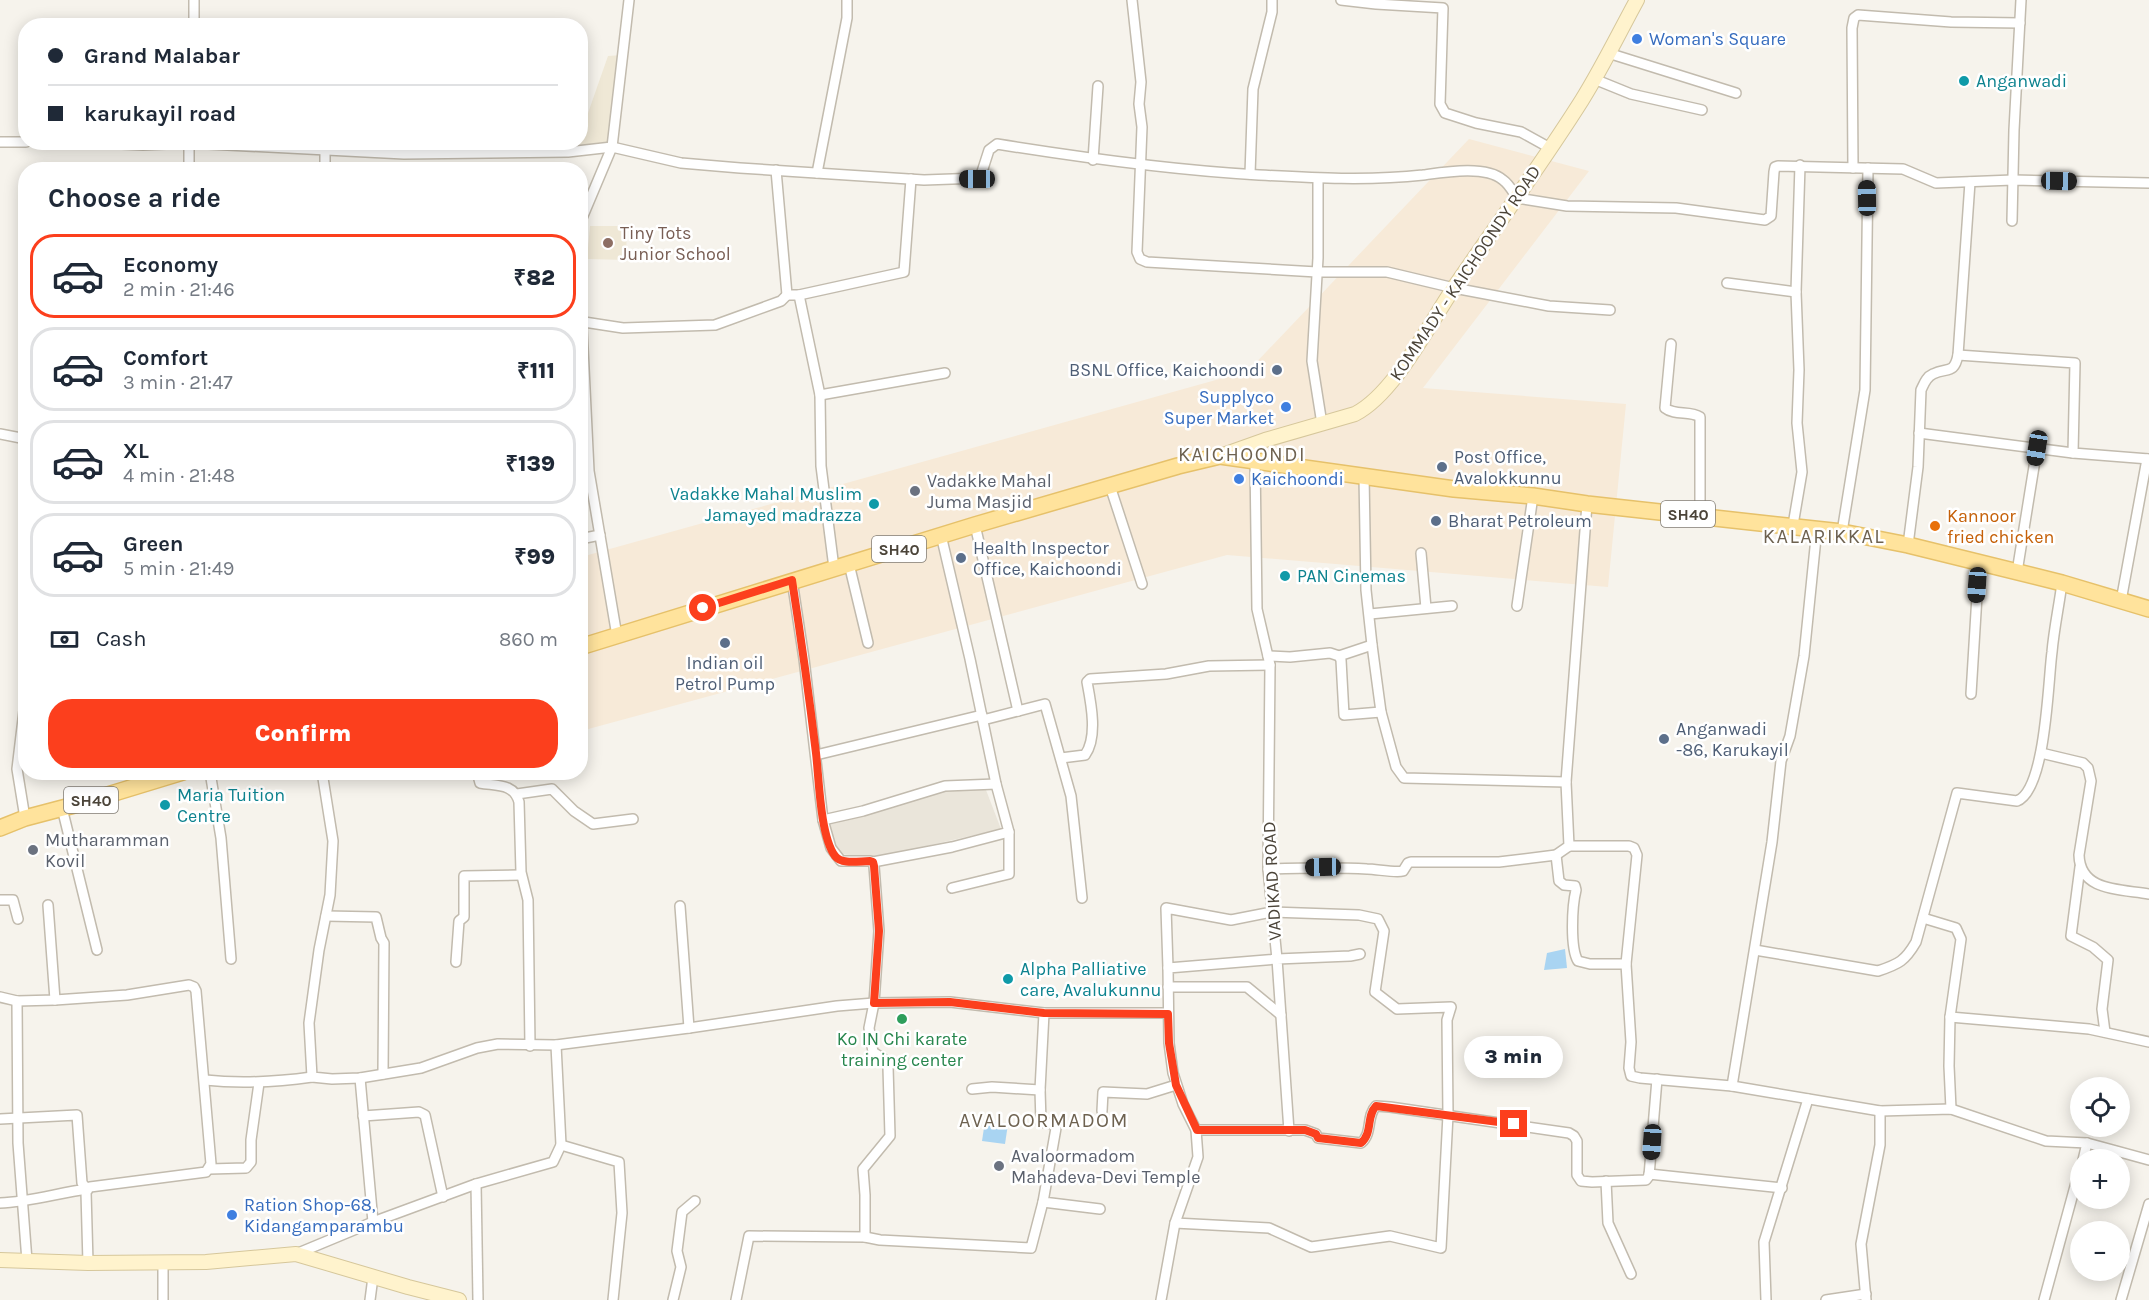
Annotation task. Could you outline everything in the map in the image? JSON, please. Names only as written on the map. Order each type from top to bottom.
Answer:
[{"type":"main road","name":"KOMMADY - KAICHOONDY ROAD","points":[[1220,456],[1355,414],[1371,405],[1405,362],[1550,148],[1594,79],[1637,0]]},
{"type":"main road","name":"SH40","points":[[588,645],[941,535],[1220,456],[1454,489],[1842,532],[1908,545],[2062,583],[2149,609]]},
{"type":"main road","name":"SH40","points":[[0,828],[25,818],[156,780]]},
{"type":"main road","points":[[0,1260],[163,1263],[206,1262],[296,1254],[459,1300]]},
{"type":"street","points":[[194,0],[194,18]]},
{"type":"street","points":[[588,204],[612,147],[629,0]]},
{"type":"street","points":[[817,173],[847,18],[847,0]]},
{"type":"street","points":[[1132,0],[1142,82],[1139,104],[1142,127],[1137,252],[1140,259],[1147,262],[1317,272],[1387,272],[1454,288],[1549,306],[1610,310]]},
{"type":"street","points":[[1250,174],[1252,89],[1272,12],[1272,0]]},
{"type":"street","points":[[1341,0],[1443,8],[1440,104],[1445,112],[1476,123],[1521,132],[1550,148]]},
{"type":"street","points":[[2012,221],[2021,0]]},
{"type":"street","points":[[1853,168],[1852,28],[1854,18],[1858,15],[1951,22],[2020,23]]},
{"type":"street","points":[[1608,53],[1736,93]]},
{"type":"street","points":[[1594,79],[1631,94],[1702,110]]},
{"type":"street","points":[[1094,160],[1098,86]]},
{"type":"street","points":[[0,142],[18,142]]},
{"type":"street","points":[[588,150],[612,147],[681,163],[911,179],[977,179],[982,176],[989,150],[997,144],[1094,160],[1318,179],[1394,178],[1444,172],[1490,172],[1504,180],[1516,198],[1567,206],[1676,208],[1765,220],[1771,216],[1775,167],[1800,165],[1903,169],[1936,183],[2013,180],[2149,183]]},
{"type":"street","points":[[341,150],[404,154],[586,150]]},
{"type":"street","points":[[1793,525],[1802,472],[1797,423],[1799,370],[1796,292],[1800,165]]},
{"type":"street","points":[[1842,532],[1865,390],[1868,168]]},
{"type":"street","points":[[776,170],[787,295]]},
{"type":"street","points":[[588,326],[715,326],[771,305],[787,295],[799,295],[904,272],[911,179]]},
{"type":"street","points":[[1318,179],[1317,272],[1312,361],[1322,424]]},
{"type":"street","points":[[1908,545],[1918,467],[1921,390],[1925,380],[1932,374],[1954,367],[1958,355],[1970,182]]},
{"type":"street","points":[[1726,283],[1796,292]]},
{"type":"street","points":[[799,295],[819,395],[821,466],[834,568]]},
{"type":"street","points":[[1671,344],[1665,408],[1671,413],[1696,414],[1700,417],[1700,516]]},
{"type":"street","points":[[1958,355],[2075,363],[2073,453]]},
{"type":"street","points":[[819,395],[945,374]]},
{"type":"street","points":[[1919,433],[2073,453],[2148,459],[2121,601]]},
{"type":"street","points":[[0,434],[18,437]]},
{"type":"street","points":[[2017,572],[2037,448]]},
{"type":"street","name":"VADIKAD ROAD","points":[[1168,968],[1277,959],[1268,869],[1269,661],[1257,609],[1255,460]]},
{"type":"street","points":[[1364,476],[1365,569],[1372,645],[1381,712],[1396,767],[1404,777],[1566,782]]},
{"type":"street","points":[[588,485],[600,536],[616,636]]},
{"type":"street","points":[[1110,486],[1143,584]]},
{"type":"street","points":[[1517,606],[1533,496]]},
{"type":"street","points":[[1569,846],[1566,782],[1587,504]]},
{"type":"street","points":[[975,525],[1018,711]]},
{"type":"street","points":[[1732,1086],[1778,803],[1781,761],[1790,736],[1807,637],[1817,528]]},
{"type":"street","points":[[941,535],[996,784],[1009,832],[1008,874],[952,888]]},
{"type":"street","points":[[588,538],[600,536]]},
{"type":"street","points":[[1421,553],[1426,608]]},
{"type":"street","points":[[1971,694],[1979,563]]},
{"type":"street","points":[[849,564],[868,643]]},
{"type":"street","points":[[792,580],[823,820],[831,848],[839,860],[873,862],[952,847],[1009,832]]},
{"type":"street","points":[[1755,950],[1878,971],[1897,965],[1908,956],[1916,942],[1957,793],[2017,801],[2029,792],[2041,753],[2062,583]]},
{"type":"street","points":[[1370,614],[1452,606]]},
{"type":"street","points":[[1061,758],[1085,755],[1089,750],[1092,729],[1088,682],[1090,679],[1166,674],[1209,666],[1330,653],[1339,656],[1372,645]]},
{"type":"street","points":[[1339,656],[1344,716],[1381,712]]},
{"type":"street","points":[[816,755],[1045,704],[1072,806],[1082,898]]},
{"type":"street","points":[[2041,753],[2083,763],[2088,768],[2091,781],[2079,855],[2080,867],[2071,936],[2093,947],[2108,960],[2102,1009],[2105,1032]]},
{"type":"street","points":[[19,780],[25,818]]},
{"type":"street","points":[[211,780],[221,838],[231,958]]},
{"type":"street","points":[[312,1077],[309,1023],[330,895],[333,841],[323,780]]},
{"type":"street","points":[[479,780],[480,783],[510,788],[517,794],[519,802],[521,875],[528,900],[530,1046]]},
{"type":"street","points":[[823,820],[863,812],[945,786],[996,784]]},
{"type":"street","points":[[517,794],[552,789],[574,811],[593,824],[633,819]]},
{"type":"street","points":[[62,808],[97,950]]},
{"type":"street","points":[[1268,869],[1323,867],[1386,869],[1400,872],[1411,862],[1499,862],[1556,855],[1569,846],[1629,846],[1634,848],[1637,855],[1626,964],[1631,1076],[1732,1086],[1880,1111],[1951,1109],[2046,1141],[2087,1143],[2149,1160]]},
{"type":"street","points":[[1556,855],[1559,881],[1564,885],[1575,886],[1574,931],[1575,956],[1578,961],[1590,964],[1626,964]]},
{"type":"street","points":[[865,1237],[863,1168],[890,1136],[888,1067],[884,1059],[873,1052],[869,1028],[874,1003],[879,931],[873,862]]},
{"type":"street","points":[[2080,867],[2095,885],[2149,894]]},
{"type":"street","points":[[456,962],[459,921],[464,917],[464,876],[521,875]]},
{"type":"street","points":[[0,900],[13,900],[18,919]]},
{"type":"street","points":[[48,905],[55,1000]]},
{"type":"street","points":[[680,906],[689,1028]]},
{"type":"street","points":[[1161,1300],[1175,1223],[1198,1157],[1197,1130],[1176,1085],[1169,1043],[1166,909],[1231,920],[1272,912],[1359,915],[1378,919],[1384,931],[1375,992],[1397,1009],[1451,1007],[1447,1020],[1448,1115],[1441,1248],[1390,1236],[1311,1246],[1269,1228],[1175,1223]]},
{"type":"street","points":[[326,916],[376,917],[384,943],[383,1074]]},
{"type":"street","points":[[1923,918],[1956,928],[1960,935],[1961,945],[1950,1017],[1951,1109]]},
{"type":"street","points":[[1289,1131],[1277,959],[1360,954]]},
{"type":"street","points":[[0,997],[17,1001],[55,1000],[127,995],[189,985],[194,987],[205,1080],[210,1169]]},
{"type":"street","points":[[1168,987],[1247,987],[1281,1015]]},
{"type":"street","points":[[17,1001],[18,1118],[27,1261]]},
{"type":"street","points":[[205,1080],[236,1084],[312,1077],[360,1078],[421,1068],[477,1048],[498,1044],[556,1045],[837,1006],[874,1003],[950,1002],[1044,1013],[1168,1014]]},
{"type":"street","points":[[736,1300],[749,1236],[865,1237],[880,1240],[1031,1248],[1043,1202],[1056,1128],[1054,1124],[1041,1122],[1040,1090],[1044,1013]]},
{"type":"street","points":[[1950,1017],[2089,1029],[2149,1042]]},
{"type":"street","points":[[296,1254],[373,1222],[476,1184],[554,1162],[561,1145],[556,1045]]},
{"type":"street","points":[[360,1078],[373,1222]]},
{"type":"street","points":[[1197,1130],[1305,1130],[1316,1134],[1318,1138],[1361,1143],[1367,1135],[1372,1109],[1376,1106],[1569,1133],[1575,1136],[1577,1141],[1579,1179],[1585,1182],[1646,1180],[1650,1174],[1657,1079]]},
{"type":"street","points":[[0,1203],[23,1202],[90,1187],[206,1172],[210,1169],[246,1168],[251,1162],[251,1140],[259,1083]]},
{"type":"street","points":[[1102,1110],[1103,1092],[1147,1094],[1176,1085]]},
{"type":"street","points":[[972,1089],[992,1087],[1040,1090]]},
{"type":"street","points":[[1766,1300],[1764,1242],[1808,1099]]},
{"type":"street","points":[[1826,1300],[1866,1297],[1861,1244],[1880,1145],[1880,1111]]},
{"type":"street","points":[[363,1116],[419,1112],[425,1115],[443,1197]]},
{"type":"street","points":[[0,1119],[77,1115],[80,1172],[82,1184],[87,1189],[88,1263]]},
{"type":"street","points":[[2086,1149],[2087,1143]]},
{"type":"street","points":[[561,1145],[619,1162],[622,1213],[613,1300]]},
{"type":"street","points":[[1650,1174],[1782,1188]]},
{"type":"street","points":[[1606,1181],[1608,1223],[1631,1274]]},
{"type":"street","points":[[476,1184],[478,1300]]},
{"type":"street","points":[[673,1300],[681,1267],[677,1251],[682,1212],[695,1201]]},
{"type":"street","points":[[1043,1202],[1100,1209]]},
{"type":"street","points":[[2121,1300],[2149,1204]]},
{"type":"street","points":[[2044,1300],[2070,1205]]},
{"type":"street","points":[[2138,1243],[2149,1245]]},
{"type":"street","points":[[163,1263],[163,1300]]},
{"type":"street","points":[[370,1300],[373,1277]]},
{"type":"shaded area","points":[[623,55],[615,145],[588,148],[588,113],[608,56]]},
{"type":"shaded area","name":"Kaichoondi","points":[[1469,139],[1589,171],[1423,388],[1626,404],[1608,587],[1227,555],[588,729],[588,555],[1248,371]]},
{"type":"shaded area","name":"Tiny Tots Junior School","points":[[590,226],[627,226],[626,260],[588,259]]},
{"type":"shaded area","points":[[952,785],[986,790],[1001,829],[878,857],[837,854],[830,823]]},
{"type":"water","points":[[1565,949],[1567,968],[1544,970],[1547,953]]},
{"type":"water","points":[[985,1121],[1008,1124],[1005,1144],[982,1141]]},
{"type":"place","name":"Woman's Square","points":[[1637,39]]},
{"type":"place","name":"Anganwadi","points":[[1964,81]]},
{"type":"place","name":"Tiny Tots Junior School","points":[[608,243]]},
{"type":"place","name":"BSNL Office, Kaichoondi","points":[[1277,370]]},
{"type":"place","name":"Supplyco Super Market","points":[[1286,407]]},
{"type":"place","name":"Post Office, Avalokkunnu","points":[[1442,467]]},
{"type":"place","name":"Kaichoondi","points":[[1239,479]]},
{"type":"place","name":"Vadakke Mahal Juma Masjid","points":[[915,491]]},
{"type":"place","name":"Vadakke Mahal Muslim Jamayed madrazza","points":[[874,504]]},
{"type":"place","name":"Bharat Petroleum","points":[[1436,521]]},
{"type":"place","name":"Kannoor fried chicken","points":[[1935,526]]},
{"type":"place","name":"Health Inspector Office, Kaichoondi","points":[[961,558]]},
{"type":"place","name":"PAN Cinemas","points":[[1285,576]]},
{"type":"place","name":"Indian oil Petrol Pump","points":[[725,643]]},
{"type":"place","name":"Anganwadi -86, Karukayil","points":[[1664,739]]},
{"type":"place","name":"Maria Tuition Centre","points":[[165,805]]},
{"type":"place","name":"Mutharamman Kovil","points":[[33,850]]},
{"type":"place","name":"Alpha Palliative care, Avalukunnu","points":[[1008,979]]},
{"type":"place","name":"Ko IN Chi karate training center","points":[[902,1019]]},
{"type":"place","name":"Avaloormadom Mahadeva-Devi Temple","points":[[999,1166]]},
{"type":"place","name":"Ration Shop-68, Kidangamparambu","points":[[232,1215]]},
{"type":"district","name":"KAICHOONDI","points":[[1242,454]]},
{"type":"district","name":"KALARIKKAL","points":[[1824,536]]},
{"type":"district","name":"AVALOORMADOM","points":[[1044,1120]]},
{"type":"route","points":[[703,608],[792,580],[823,820],[831,848],[841,861],[870,861],[874,866],[879,931],[874,1003],[950,1002],[1044,1013],[1168,1014],[1173,1073],[1176,1085],[1197,1130],[1305,1130],[1316,1134],[1318,1138],[1361,1143],[1367,1135],[1372,1109],[1376,1106],[1514,1124]]}]
